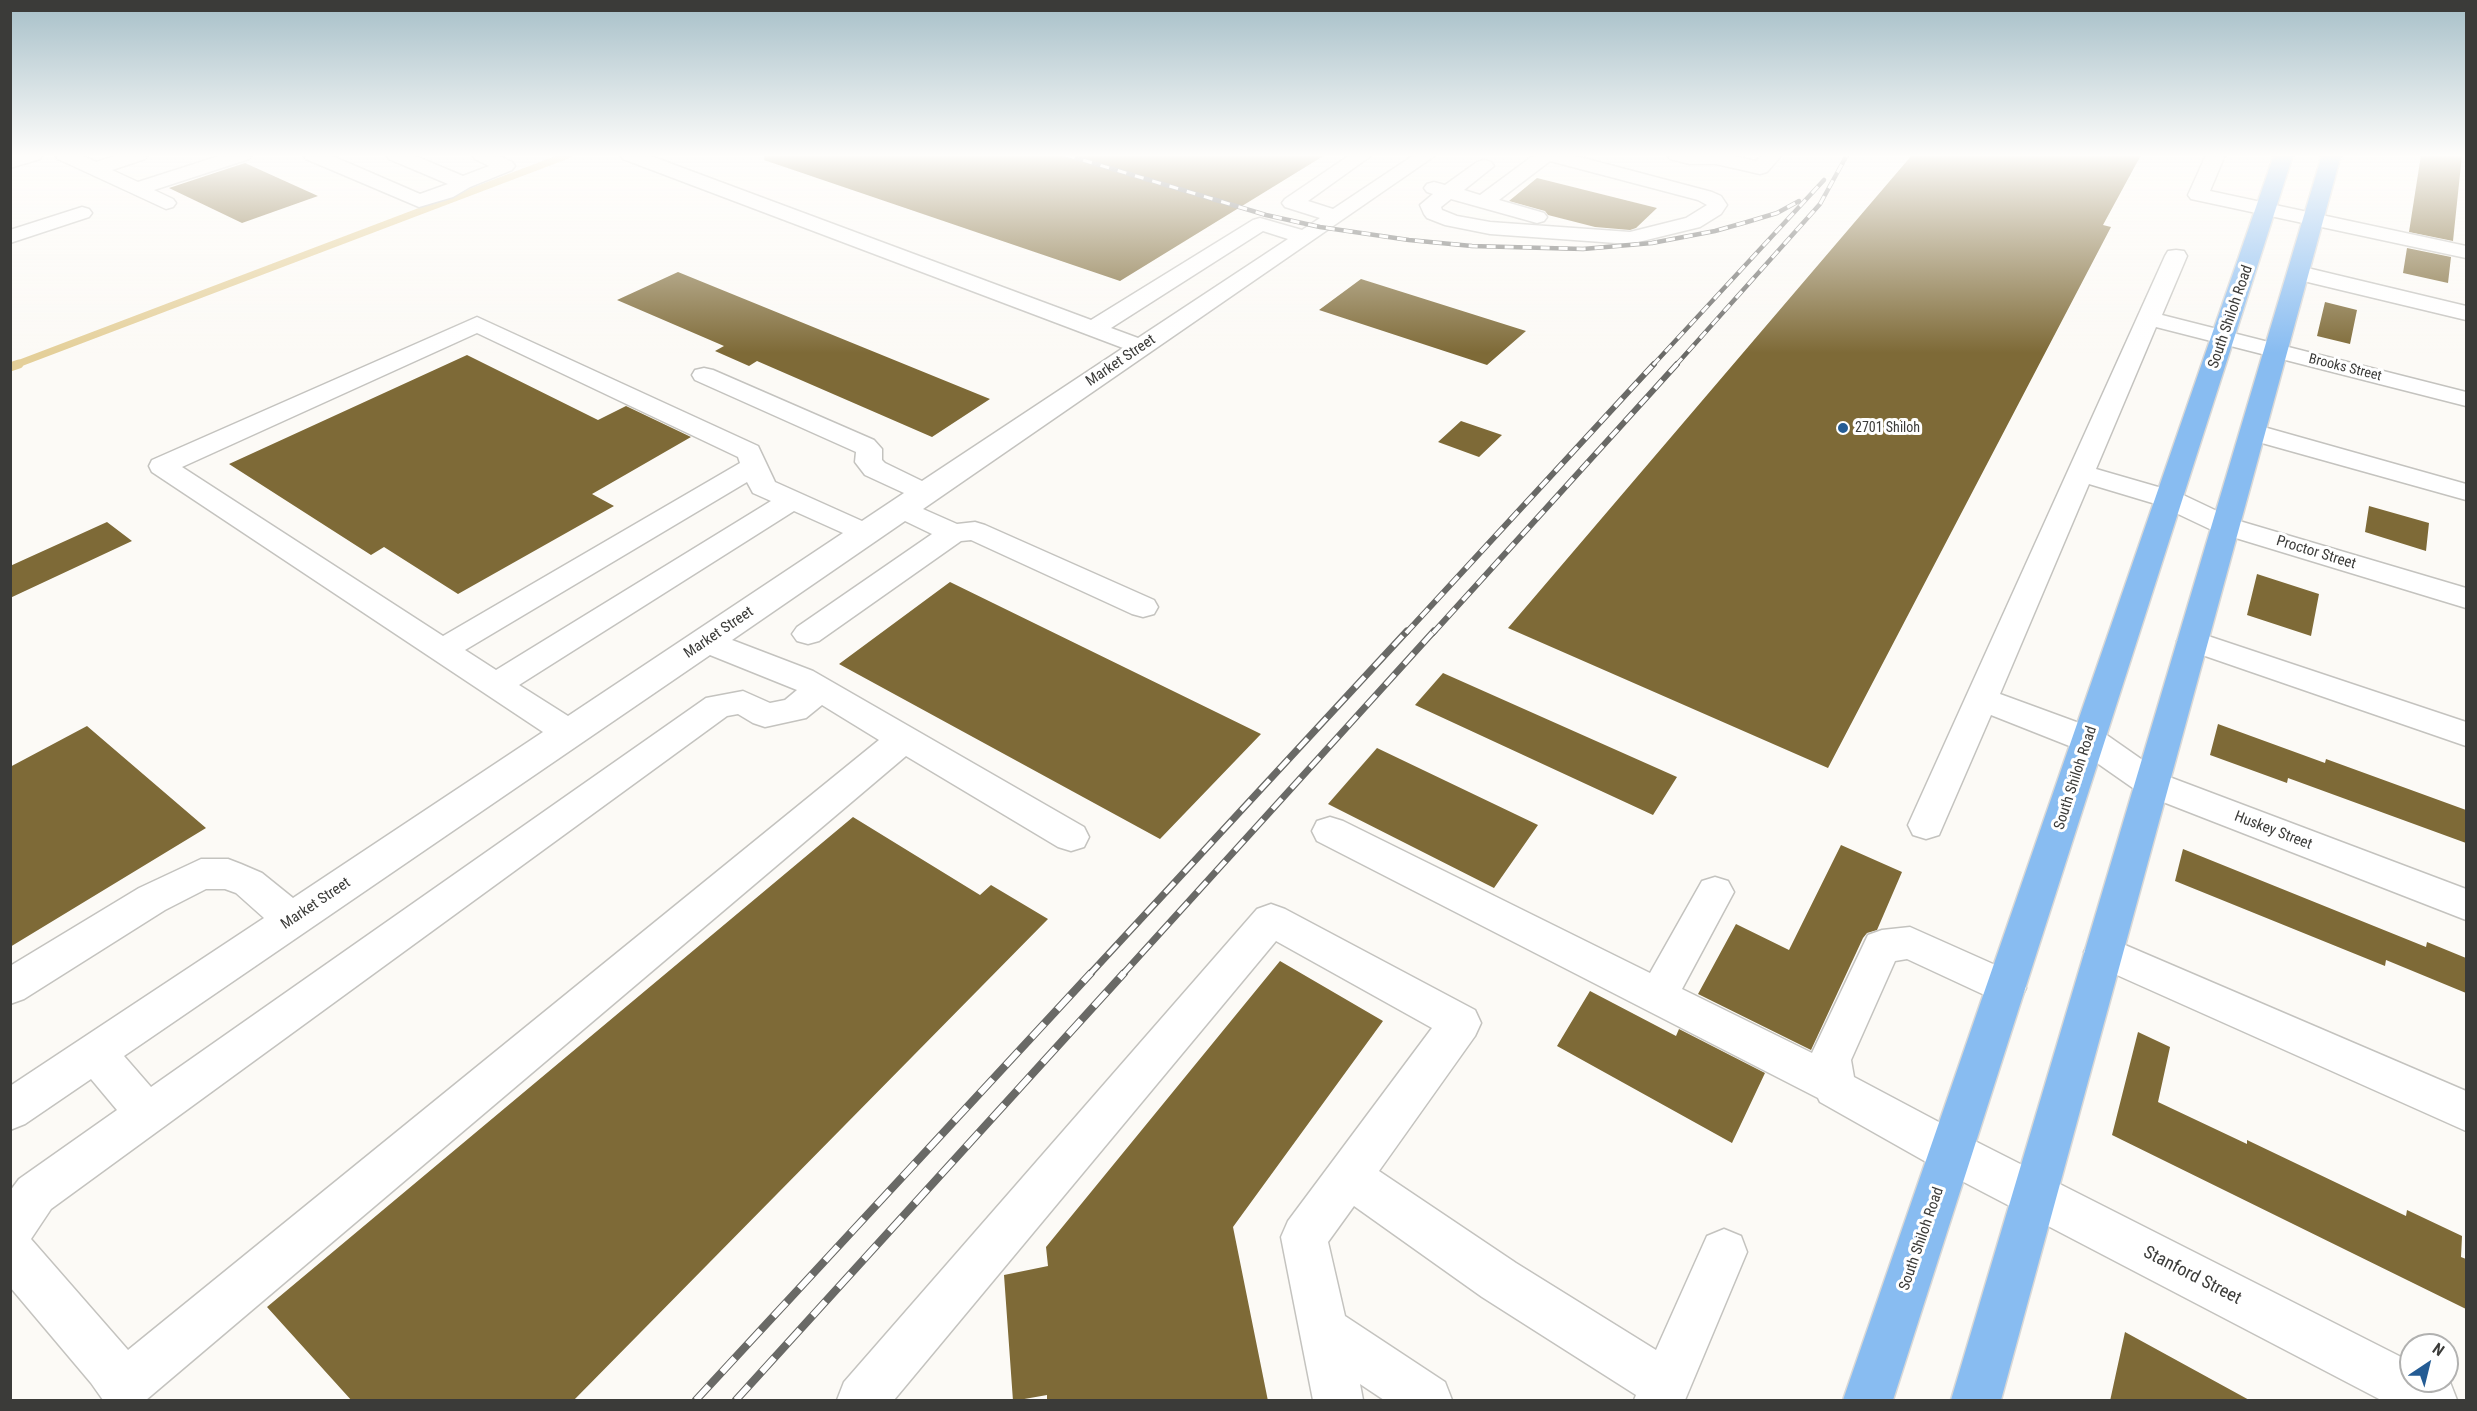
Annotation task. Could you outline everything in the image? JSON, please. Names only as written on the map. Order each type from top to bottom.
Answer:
[{"type":"main road","name":"South Shiloh Road","points":[[1868,1401],[2263,221]]},
{"type":"main road","points":[[1976,1401],[2313,221]]},
{"type":"street","points":[[10,237],[58,221]]},
{"type":"street","points":[[805,221],[1141,347]]},
{"type":"street","name":"Market Street","points":[[10,1110],[1329,221]]},
{"type":"street","points":[[1452,221],[1490,228],[1630,238],[1693,224],[1698,221]]},
{"type":"street","points":[[1549,221],[1605,237]]},
{"type":"street","points":[[2323,221],[2466,252]]},
{"type":"street","points":[[1093,329],[1260,224],[1304,237]]},
{"type":"street","points":[[1926,825],[2176,255]]},
{"type":"street","points":[[2299,273],[2466,313]]},
{"type":"street","name":"Brooks Street","points":[[2148,318],[2466,399]]},
{"type":"street","points":[[569,733],[162,466],[477,324],[749,452],[763,488],[866,533]]},
{"type":"street","points":[[704,375],[865,446],[869,449],[868,462],[875,469],[953,533]]},
{"type":"street","points":[[2253,432],[2466,492]]},
{"type":"street","points":[[442,650],[754,465]]},
{"type":"street","name":"Proctor Street","points":[[2080,473],[2169,499],[2226,526],[2466,598]]},
{"type":"street","points":[[495,685],[792,500]]},
{"type":"street","points":[[808,634],[953,533],[975,531],[1143,607]]},
{"type":"street","points":[[706,641],[802,679],[1071,837]]},
{"type":"street","points":[[2193,641],[2466,734]]},
{"type":"street","points":[[10,1231],[35,1194],[718,706],[742,702],[765,716],[794,710],[819,690]]},
{"type":"street","name":"Huskey Street","points":[[1981,699],[2089,740],[2152,784],[2466,905]]},
{"type":"street","points":[[10,1250],[109,1365],[121,1394],[903,738]]},
{"type":"street","name":"Stanford Street","points":[[1330,831],[1834,1085],[1835,1088],[1951,1152],[2432,1401]]},
{"type":"street","points":[[10,987],[152,899],[201,874],[228,874],[249,883],[293,920]]},
{"type":"street","points":[[1658,996],[1715,892]]},
{"type":"street","points":[[862,1401],[1271,920],[1460,1023],[1304,1238],[1338,1401]]},
{"type":"street","points":[[1834,1085],[1830,1060],[1882,946],[1910,943],[2006,988]]},
{"type":"street","points":[[2104,952],[2466,1111]]},
{"type":"street","points":[[95,1053],[147,1114]]},
{"type":"street","points":[[1348,1176],[1663,1393],[1724,1252]]},
{"type":"street","points":[[1323,1330],[1427,1401]]},
{"type":"building","points":[[943,221],[1218,221],[1120,281]]},
{"type":"building","points":[[1571,221],[1644,221],[1630,230],[1595,227]]},
{"type":"building","name":"2701 Shiloh","points":[[1856,221],[2105,221],[2103,225],[2111,227],[1828,768],[1508,628]]},
{"type":"building","points":[[2411,221],[2455,221],[2453,241],[2409,232]]},
{"type":"building","points":[[2407,248],[2451,257],[2448,283],[2403,273]]},
{"type":"building","points":[[678,272],[990,399],[932,437],[757,361],[749,366],[715,351],[724,346],[617,300]]},
{"type":"building","points":[[1361,279],[1526,331],[1487,365],[1319,310]]},
{"type":"building","points":[[2325,302],[2357,310],[2350,344],[2317,336]]},
{"type":"building","points":[[467,355],[598,420],[626,406],[691,437],[592,494],[614,506],[458,594],[384,547],[371,555],[229,464]]},
{"type":"building","points":[[1461,421],[1502,435],[1479,457],[1438,442]]},
{"type":"building","points":[[2369,506],[2429,523],[2426,551],[2365,532]]},
{"type":"building","points":[[107,522],[132,541],[10,598],[10,566]]},
{"type":"building","points":[[2257,574],[2319,594],[2311,636],[2247,615]]},
{"type":"building","points":[[950,582],[1261,734],[1160,839],[839,664]]},
{"type":"building","points":[[1443,673],[1677,777],[1653,815],[1415,705]]},
{"type":"building","points":[[2218,724],[2325,763],[2326,759],[2466,810],[2466,843],[2288,778],[2287,783],[2210,755]]},
{"type":"building","points":[[87,726],[206,828],[10,947],[10,767]]},
{"type":"building","points":[[1377,748],[1538,825],[1494,888],[1328,804]]},
{"type":"building","points":[[853,817],[980,895],[991,885],[1048,919],[573,1401],[352,1401],[267,1307]]},
{"type":"building","points":[[1841,845],[1902,872],[1877,930],[1867,933],[1863,938],[1811,1050],[1698,994],[1736,924],[1789,950]]},
{"type":"building","points":[[2183,849],[2426,947],[2427,942],[2466,958],[2466,993],[2386,960],[2385,966],[2175,881]]},
{"type":"building","points":[[1280,961],[1383,1021],[1233,1227],[1268,1401],[1047,1401],[1047,1395],[1013,1401],[1004,1275],[1048,1266],[1046,1247]]},
{"type":"building","points":[[1590,991],[1676,1036],[1679,1029],[1765,1073],[1732,1143],[1557,1046]]},
{"type":"building","points":[[2138,1032],[2170,1047],[2158,1102],[2247,1144],[2247,1140],[2406,1216],[2407,1210],[2462,1236],[2461,1257],[2466,1259],[2466,1309],[2112,1135]]},
{"type":"building","points":[[2125,1332],[2251,1401],[2110,1401]]},
{"type":"waterway","points":[[15,365],[395,221]]},
{"type":"waterway","points":[[10,367],[19,364]]},
{"type":"railway","points":[[1292,221],[1409,240],[1472,246],[1583,249],[1652,243],[1715,231],[1751,221]]},
{"type":"railway","points":[[1653,365],[1786,221]]},
{"type":"railway","points":[[1676,365],[1805,221]]},
{"type":"railway","points":[[1406,633],[1654,364]]},
{"type":"railway","points":[[1433,633],[1677,364]]},
{"type":"railway","points":[[1089,975],[1407,631]]},
{"type":"railway","points":[[1122,975],[1434,631]]},
{"type":"railway","points":[[696,1400],[1091,973]]},
{"type":"railway","points":[[736,1400],[1124,973]]},
{"type":"place","name":"2701 Shiloh","points":[[1843,428]]}]
